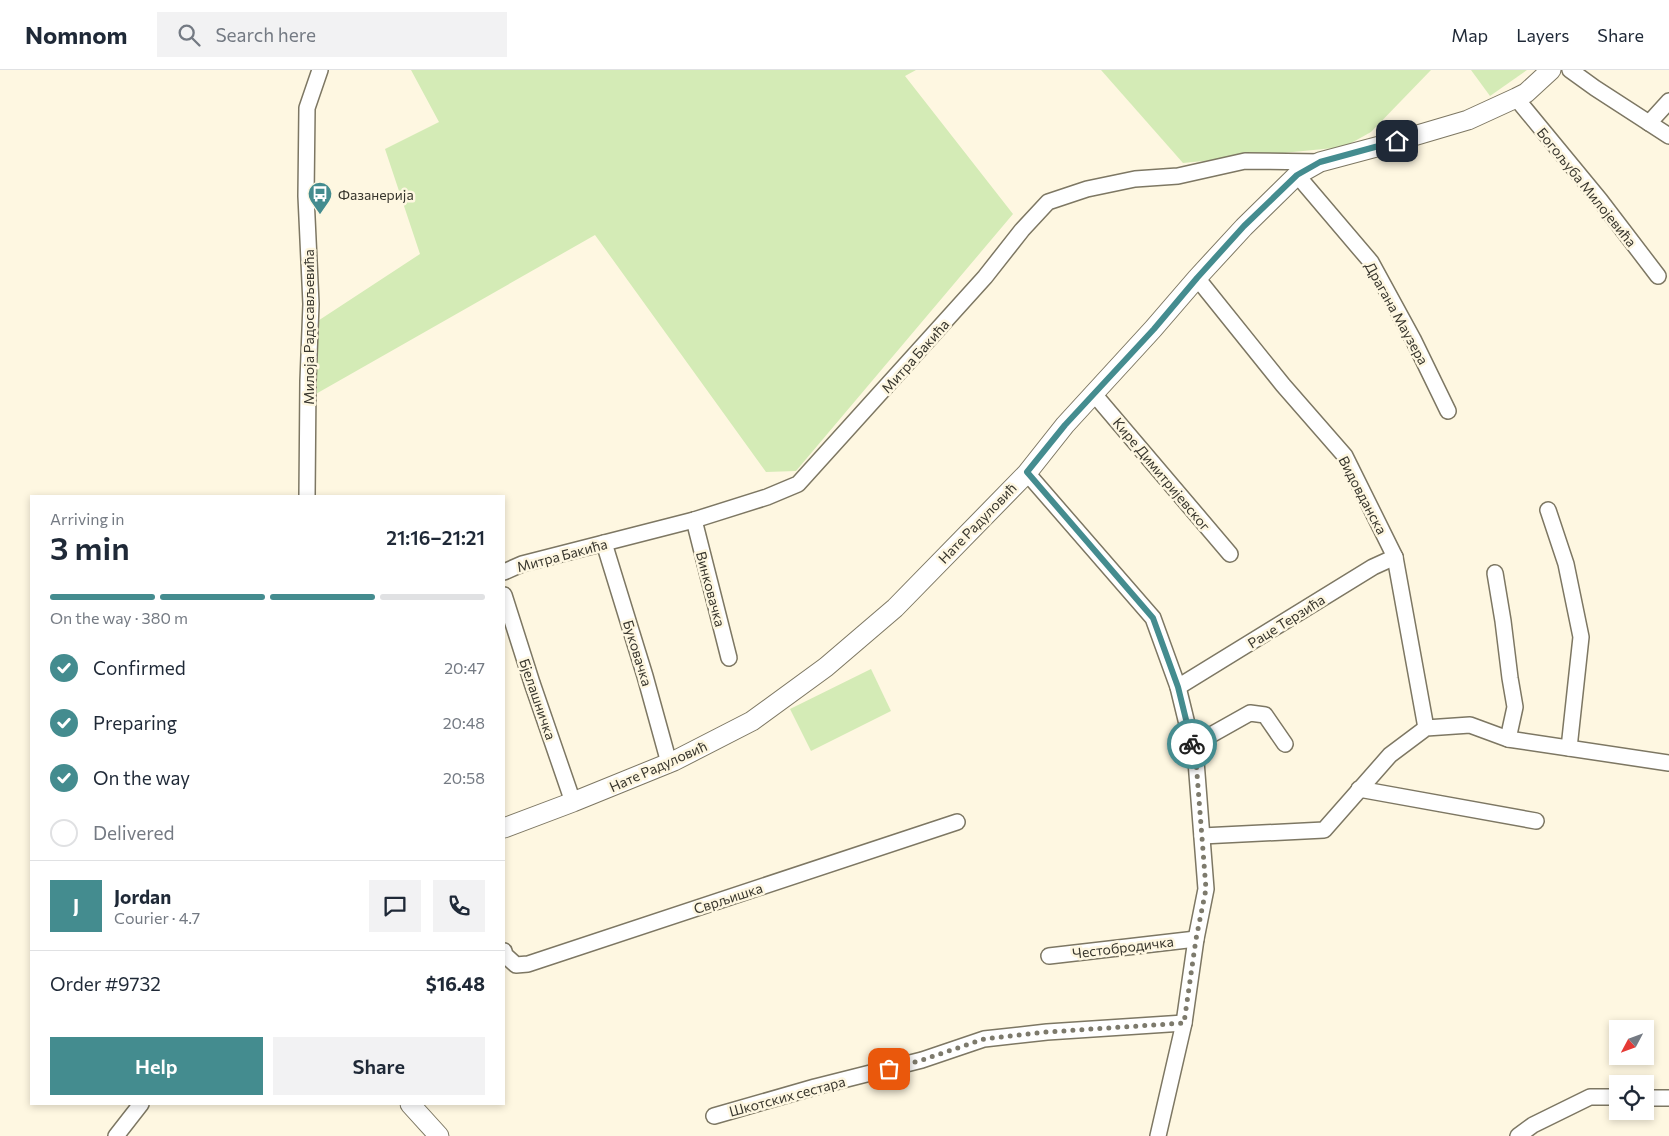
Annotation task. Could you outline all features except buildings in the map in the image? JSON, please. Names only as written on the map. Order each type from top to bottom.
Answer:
[{"type":"street","name":"Милоја Радосављевића","points":[[307,495],[311,304],[306,196],[307,108],[320,70]]},
{"type":"street","name":"Нате Радуловић","points":[[505,828],[669,763],[752,721],[826,667],[895,608],[1027,472],[1065,425],[1154,329],[1244,226],[1297,175],[1320,162],[1468,120],[1526,92],[1551,70]]},
{"type":"street","points":[[1570,70],[1669,136]]},
{"type":"street","name":"Богољуба Милојевића","points":[[1516,98],[1600,200],[1658,276]]},
{"type":"street","points":[[1649,123],[1669,101]]},
{"type":"street","name":"Митра Бакића","points":[[505,572],[522,564],[694,520],[768,498],[798,484],[979,285],[1022,230],[1048,202],[1086,189],[1135,179],[1178,176],[1245,160],[1320,162]]},
{"type":"street","name":"Драгана Маузера","points":[[1297,175],[1371,262],[1413,339],[1448,411]]},
{"type":"street","name":"Видовданска","points":[[1197,278],[1283,385],[1345,456],[1395,556],[1426,728]]},
{"type":"street","name":"Кире Димитријевског","points":[[1094,394],[1230,554]]},
{"type":"street","points":[[1027,472],[1153,618],[1178,687],[1193,745],[1196,761],[1206,889],[1196,939],[1184,1023],[1158,1136]]},
{"type":"street","points":[[1548,510],[1566,564],[1581,637],[1569,748]]},
{"type":"street","name":"Винковачка","points":[[694,520],[729,658]]},
{"type":"street","name":"Буковачка","points":[[604,543],[645,676],[669,763]]},
{"type":"street","name":"Раце Терзића","points":[[1178,687],[1373,567],[1395,556]]},
{"type":"street","points":[[1495,573],[1516,707],[1508,739]]},
{"type":"street","name":"Бјелашничка","points":[[505,598],[573,802]]},
{"type":"street","points":[[1193,745],[1250,713],[1265,715],[1285,744]]},
{"type":"street","points":[[1202,836],[1324,830],[1390,755],[1426,728],[1470,726],[1508,739],[1669,763]]},
{"type":"street","points":[[1359,789],[1536,821]]},
{"type":"street","name":"Сврљишка","points":[[505,955],[516,965],[528,964],[957,822]]},
{"type":"street","name":"Честобродичка","points":[[1049,956],[1196,939]]},
{"type":"street","name":"Шкотских сестара","points":[[714,1116],[815,1087],[922,1060],[984,1039],[1047,1032],[1184,1023]]},
{"type":"street","points":[[1518,1136],[1533,1125],[1590,1097],[1609,1097]]},
{"type":"street","points":[[1654,1098],[1669,1098]]},
{"type":"street","points":[[116,1136],[140,1105]]},
{"type":"street","points":[[411,1105],[439,1136]]},
{"type":"green space","points":[[411,70],[916,70],[905,76],[1013,214],[796,471],[766,472],[595,235],[307,399],[301,332],[420,254],[385,149],[439,122]]},
{"type":"green space","points":[[1101,70],[1431,70],[1371,132],[1344,147],[1183,163]]},
{"type":"green space","points":[[1471,70],[1527,70],[1490,96]]},
{"type":"green space","points":[[871,669],[891,711],[811,751],[790,709]]},
{"type":"way so far","points":[[889,1069],[984,1039],[1047,1032],[1184,1023],[1196,939],[1206,889],[1196,761],[1192,744]]},
{"type":"place","name":"Фазанерија","points":[[320,215]]},
{"type":"route","points":[[1192,744],[1178,687],[1153,618],[1027,472],[1065,425],[1154,329],[1244,226],[1297,175],[1320,162],[1347,153],[1397,141]]}]
